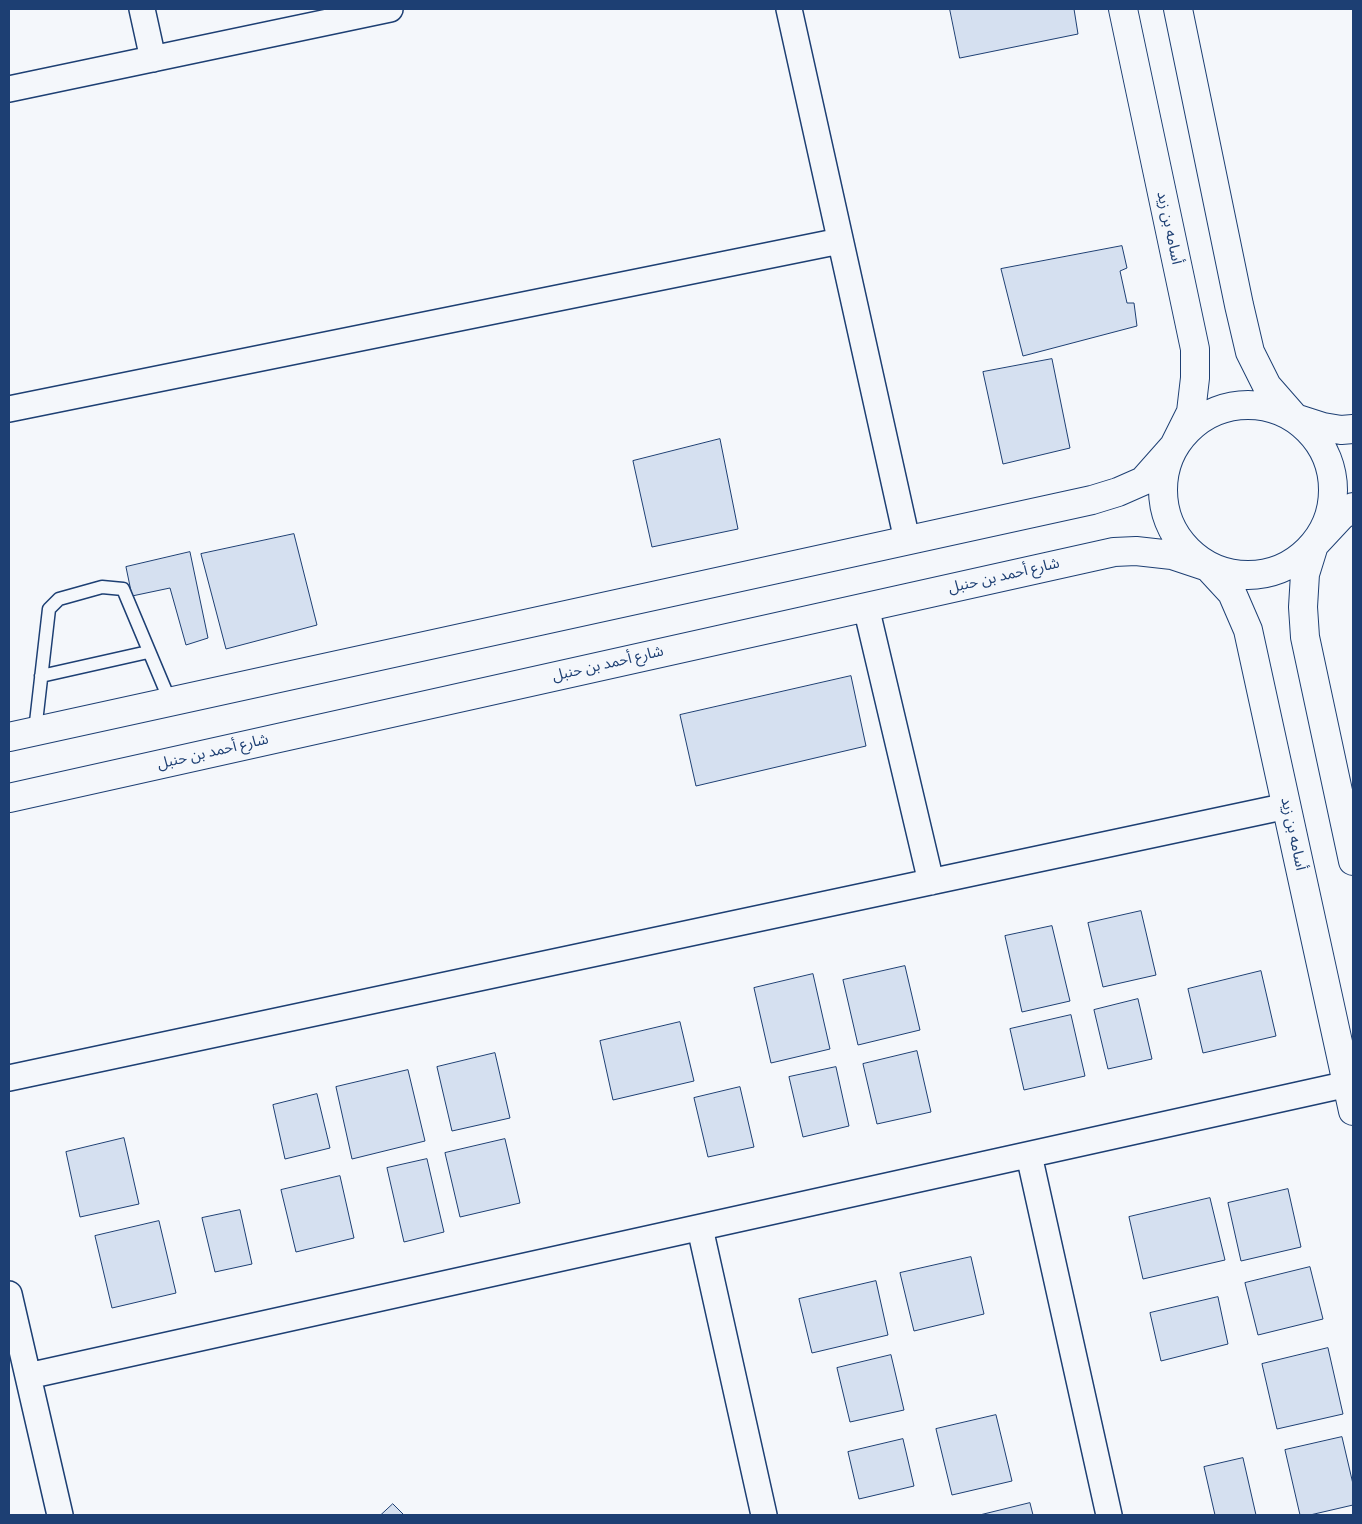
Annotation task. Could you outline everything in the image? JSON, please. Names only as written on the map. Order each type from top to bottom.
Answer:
[{"type":"street","points":[[142,9],[153,59]]},
{"type":"street","points":[[9,89],[390,9]]},
{"type":"street","points":[[789,9],[908,540]]},
{"type":"street","name":"أسامه بن زيد","points":[[1123,9],[1194,349],[1195,378],[1191,412],[1174,446]]},
{"type":"street","points":[[1178,9],[1250,352],[1268,386],[1295,418],[1316,438],[1329,462],[1333,491],[1329,520],[1314,545],[1306,574],[1303,607],[1305,637],[1353,861]]},
{"type":"street","points":[[9,409],[840,241]]},
{"type":"street","points":[[9,737],[1092,500],[1118,492],[1143,481],[1192,424],[1216,410],[1243,404],[1270,407],[1323,427],[1341,430],[1353,429]]},
{"type":"street","points":[[1174,446],[1164,472],[1162,499],[1169,526],[1185,549],[1208,567],[1236,576],[1265,575],[1292,564],[1314,545],[1341,516],[1353,507]]},
{"type":"street","name":"شارع أحمد بن حنبل","points":[[9,798],[1114,552],[1136,551],[1172,555],[1208,567]]},
{"type":"street","name":"أسامه بن زيد","points":[[1208,567],[1232,593],[1248,630],[1353,1111]]},
{"type":"street","points":[[866,607],[931,882]]},
{"type":"street","points":[[9,1078],[1287,806]]},
{"type":"street","points":[[28,1376],[1348,1084]]},
{"type":"street","points":[[1030,1155],[1108,1515]]},
{"type":"street","points":[[700,1228],[764,1515]]},
{"type":"street","points":[[9,1294],[60,1515]]},
{"type":"lane","points":[[35,731],[49,609],[59,599],[102,587],[123,589],[170,701]]},
{"type":"lane","points":[[41,676],[148,652]]},
{"type":"building","points":[[950,9],[1074,9],[1078,34],[960,58]]},
{"type":"building","points":[[1122,246],[1127,268],[1120,271],[1127,303],[1134,303],[1137,326],[1023,356],[1001,269]]},
{"type":"building","points":[[1052,359],[1070,448],[1003,464],[983,372]]},
{"type":"building","points":[[720,439],[738,529],[652,547],[633,461]]},
{"type":"building","points":[[294,534],[317,625],[226,649],[201,554]]},
{"type":"building","points":[[190,552],[208,638],[186,645],[170,588],[132,596],[126,567]]},
{"type":"building","points":[[851,676],[866,746],[696,786],[680,715]]},
{"type":"building","points":[[1141,911],[1156,975],[1103,987],[1088,923]]},
{"type":"building","points":[[1052,926],[1070,1001],[1022,1012],[1005,936]]},
{"type":"building","points":[[905,966],[920,1030],[858,1045],[843,980]]},
{"type":"building","points":[[1261,971],[1276,1036],[1203,1053],[1188,989]]},
{"type":"building","points":[[813,974],[830,1049],[771,1063],[754,988]]},
{"type":"building","points":[[1138,999],[1152,1059],[1108,1069],[1094,1010]]},
{"type":"building","points":[[1071,1015],[1085,1076],[1024,1090],[1010,1029]]},
{"type":"building","points":[[680,1022],[694,1081],[613,1100],[600,1041]]},
{"type":"building","points":[[917,1051],[931,1112],[877,1124],[863,1064]]},
{"type":"building","points":[[495,1053],[510,1118],[452,1131],[437,1067]]},
{"type":"building","points":[[836,1067],[849,1126],[803,1137],[789,1077]]},
{"type":"building","points":[[408,1070],[425,1141],[352,1159],[336,1087]]},
{"type":"building","points":[[740,1087],[754,1147],[708,1157],[694,1098]]},
{"type":"building","points":[[317,1094],[330,1148],[285,1159],[273,1105]]},
{"type":"building","points":[[124,1138],[139,1204],[80,1217],[66,1152]]},
{"type":"building","points":[[505,1139],[520,1203],[460,1217],[445,1153]]},
{"type":"building","points":[[427,1159],[444,1232],[404,1242],[387,1168]]},
{"type":"building","points":[[340,1176],[354,1238],[296,1252],[281,1190]]},
{"type":"building","points":[[1288,1189],[1301,1247],[1241,1261],[1228,1203]]},
{"type":"building","points":[[1210,1198],[1225,1260],[1143,1279],[1129,1217]]},
{"type":"building","points":[[240,1210],[252,1264],[215,1272],[202,1218]]},
{"type":"building","points":[[159,1221],[176,1293],[112,1308],[95,1236]]},
{"type":"building","points":[[971,1257],[984,1314],[914,1331],[900,1273]]},
{"type":"building","points":[[1310,1267],[1323,1319],[1258,1335],[1245,1283]]},
{"type":"building","points":[[876,1281],[888,1335],[812,1353],[799,1299]]},
{"type":"building","points":[[1218,1297],[1228,1344],[1161,1361],[1150,1313]]},
{"type":"building","points":[[1328,1348],[1343,1414],[1277,1429],[1262,1364]]},
{"type":"building","points":[[891,1355],[904,1410],[850,1422],[837,1368]]},
{"type":"building","points":[[996,1415],[1012,1481],[952,1495],[936,1429]]},
{"type":"building","points":[[1342,1437],[1353,1484],[1353,1505],[1310,1515],[1300,1515],[1285,1450]]},
{"type":"building","points":[[903,1439],[914,1486],[859,1499],[848,1452]]},
{"type":"building","points":[[1243,1458],[1256,1515],[1215,1515],[1204,1467]]},
{"type":"building","points":[[1030,1503],[1033,1515],[980,1515]]},
{"type":"building","points":[[393,1504],[404,1515],[381,1515]]}]
